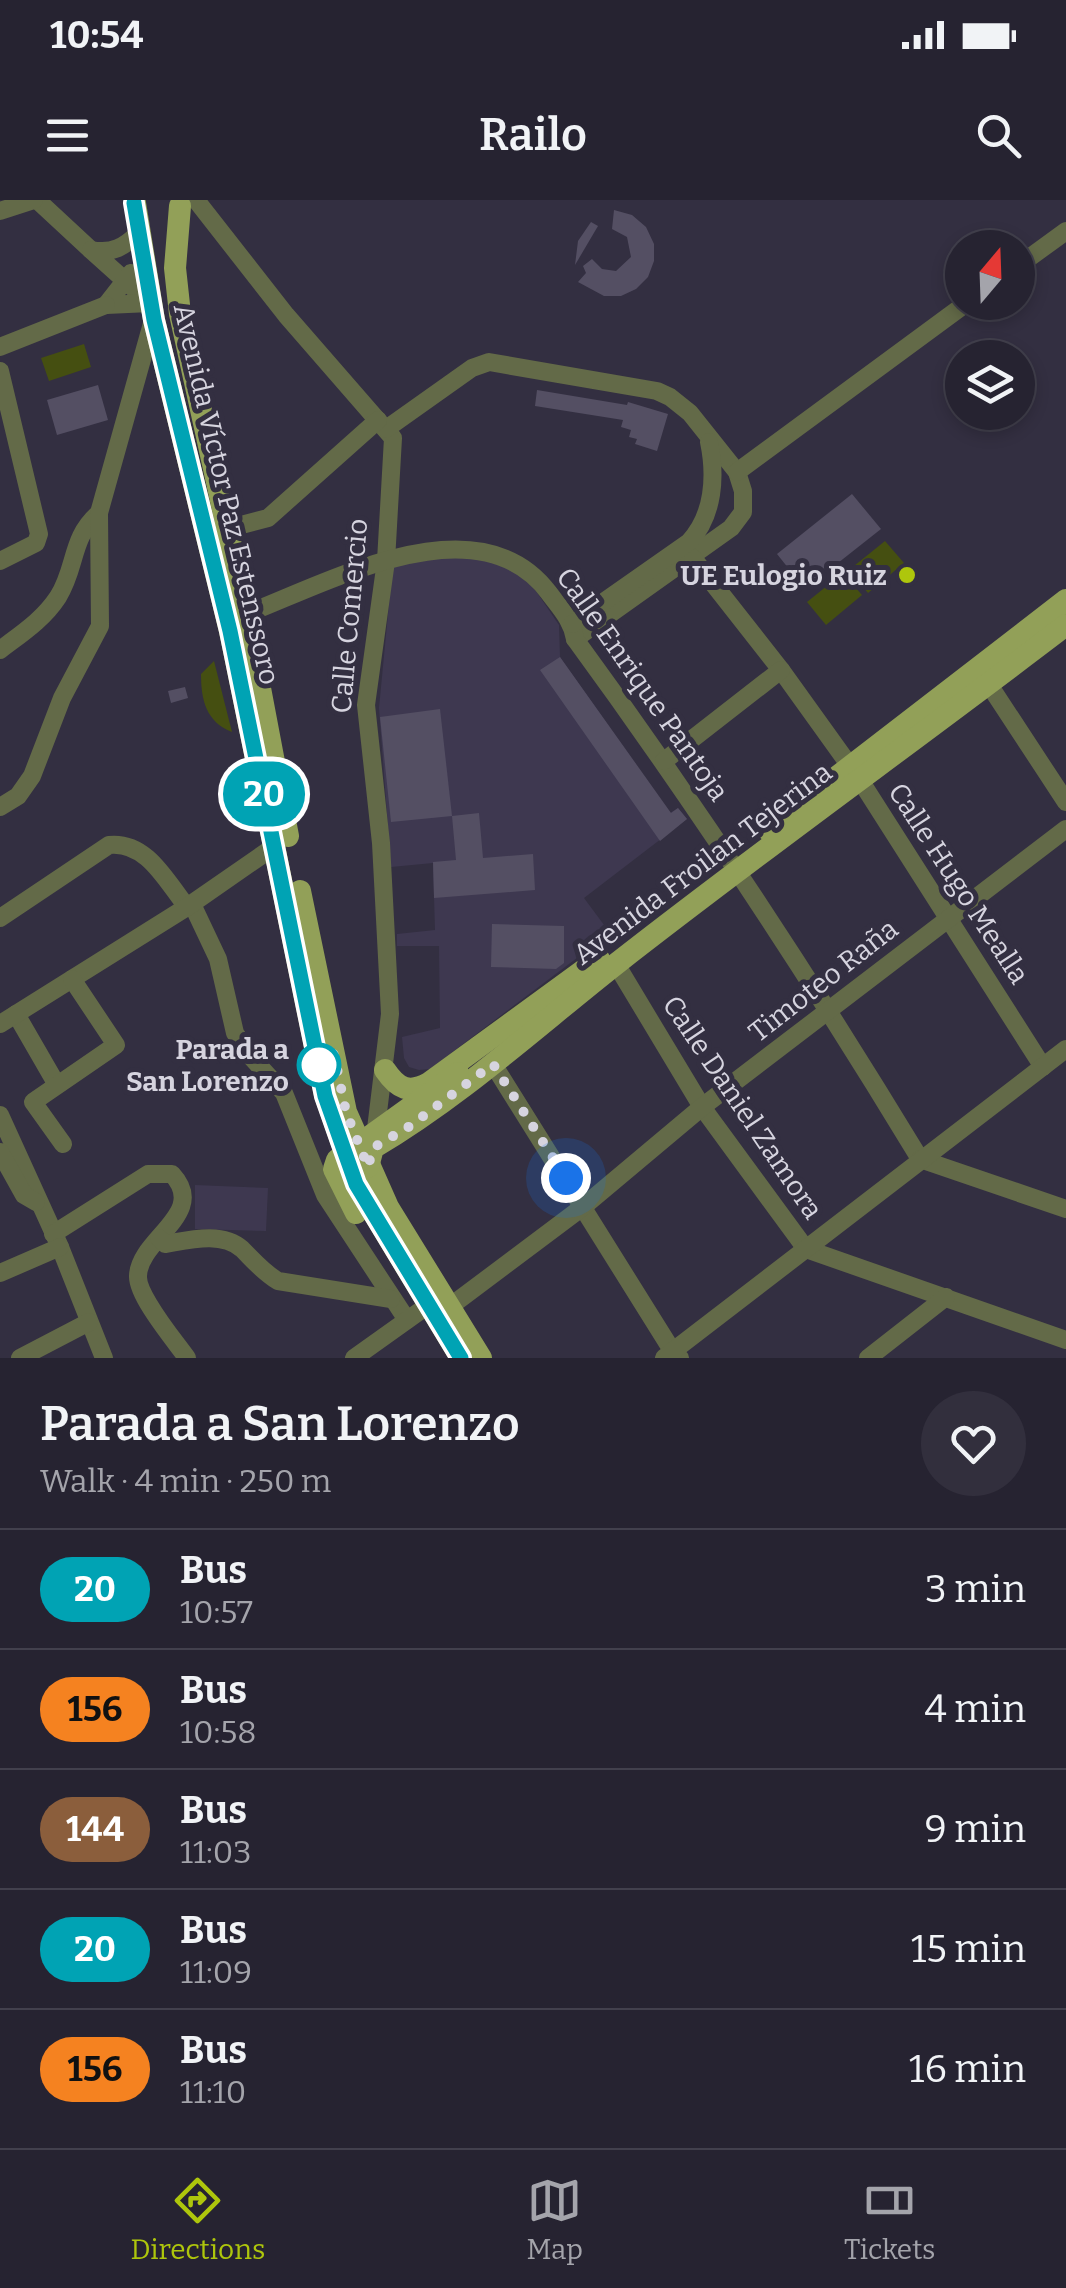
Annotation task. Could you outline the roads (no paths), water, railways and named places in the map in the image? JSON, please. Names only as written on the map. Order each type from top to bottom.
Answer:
[{"type":"main road","points":[[134,202],[140,210],[157,218],[187,202]]},
{"type":"main road","name":"Avenida Víctor Paz Estenssoro","points":[[134,202],[152,311],[230,631],[331,1114],[356,1184],[437,1307],[481,1358]]},
{"type":"main road","name":"Avenida Víctor Paz Estenssoro","points":[[187,202],[175,268],[180,314],[246,614],[346,1112],[371,1157],[388,1207],[461,1358]]},
{"type":"main road","name":"Avenida Froilan Tejerina","points":[[984,677],[1066,600]]},
{"type":"main road","name":"Avenida Froilan Tejerina","points":[[556,992],[734,866],[984,677],[1066,624]]},
{"type":"main road","name":"Avenida Froilan Tejerina","points":[[371,1157],[493,1064],[734,866]]},
{"type":"main road","points":[[385,1070],[394,1084],[417,1090],[556,992]]},
{"type":"main road","points":[[437,1307],[404,1289],[356,1213],[334,1169],[336,1160],[545,1009],[556,992]]},
{"type":"street","points":[[0,211],[35,200],[126,282],[152,311]]},
{"type":"street","points":[[187,202],[382,425]]},
{"type":"street","points":[[1035,253],[1066,230]]},
{"type":"street","points":[[91,250],[106,253],[142,243]]},
{"type":"street","points":[[0,347],[106,305],[126,282],[142,243]]},
{"type":"street","points":[[106,305],[152,311]]},
{"type":"street","points":[[0,808],[18,796],[32,776],[62,698],[100,626],[99,514],[152,311]]},
{"type":"street","points":[[737,472],[945,319]]},
{"type":"street","points":[[226,529],[268,518],[382,425],[472,368],[489,362],[656,391],[690,413],[737,472],[743,491],[742,512],[732,528],[693,558],[574,631]]},
{"type":"street","points":[[0,371],[39,534],[36,543],[0,561]]},
{"type":"street","name":"Calle Comercio","points":[[371,1157],[390,1014],[381,843],[366,705],[386,561],[394,438],[382,425]]},
{"type":"street","points":[[574,631],[700,530],[713,480],[709,440]]},
{"type":"street","points":[[0,650],[43,617],[60,594],[83,527],[99,514]]},
{"type":"street","name":"Calle Enrique Pantoja","points":[[246,614],[400,554],[493,552],[528,568],[734,866],[920,1159]]},
{"type":"street","name":"Calle Hugo Mealla","points":[[693,558],[856,774],[1043,1067]]},
{"type":"street","points":[[664,761],[781,670]]},
{"type":"street","points":[[984,677],[1066,802]]},
{"type":"street","name":"Timoteo Raña","points":[[354,1358],[407,1320],[437,1307],[584,1206],[702,1107],[1066,829]]},
{"type":"street","points":[[0,918],[110,845],[125,843],[145,854],[190,905],[218,959],[235,1033],[284,1093],[325,1195],[407,1320]]},
{"type":"street","points":[[57,1085],[8,1019],[190,905],[275,846]]},
{"type":"street","name":"Calle Daniel Zamora","points":[[616,964],[702,1107],[806,1250],[1065,1339]]},
{"type":"street","points":[[63,1144],[34,1102],[116,1045],[72,979]]},
{"type":"street","points":[[493,1064],[584,1206],[672,1356],[1066,1049]]},
{"type":"street","points":[[0,1115],[57,1240],[104,1358]]},
{"type":"street","points":[[0,1152],[24,1195],[41,1204]]},
{"type":"street","points":[[920,1159],[1066,1208]]},
{"type":"street","points":[[4,1265],[57,1240],[148,1174],[172,1174],[184,1194],[174,1219],[137,1274],[140,1289],[187,1358]]},
{"type":"street","points":[[159,1238],[165,1244],[210,1238],[228,1241],[278,1281],[391,1300]]},
{"type":"street","points":[[868,1358],[946,1297]]},
{"type":"street","points":[[20,1358],[90,1322]]},
{"type":"place","name":"UE Eulogio Ruiz","points":[[907,575]]},
{"type":"place","name":"Parada a San Lorenzo","points":[[319,1065]]}]
